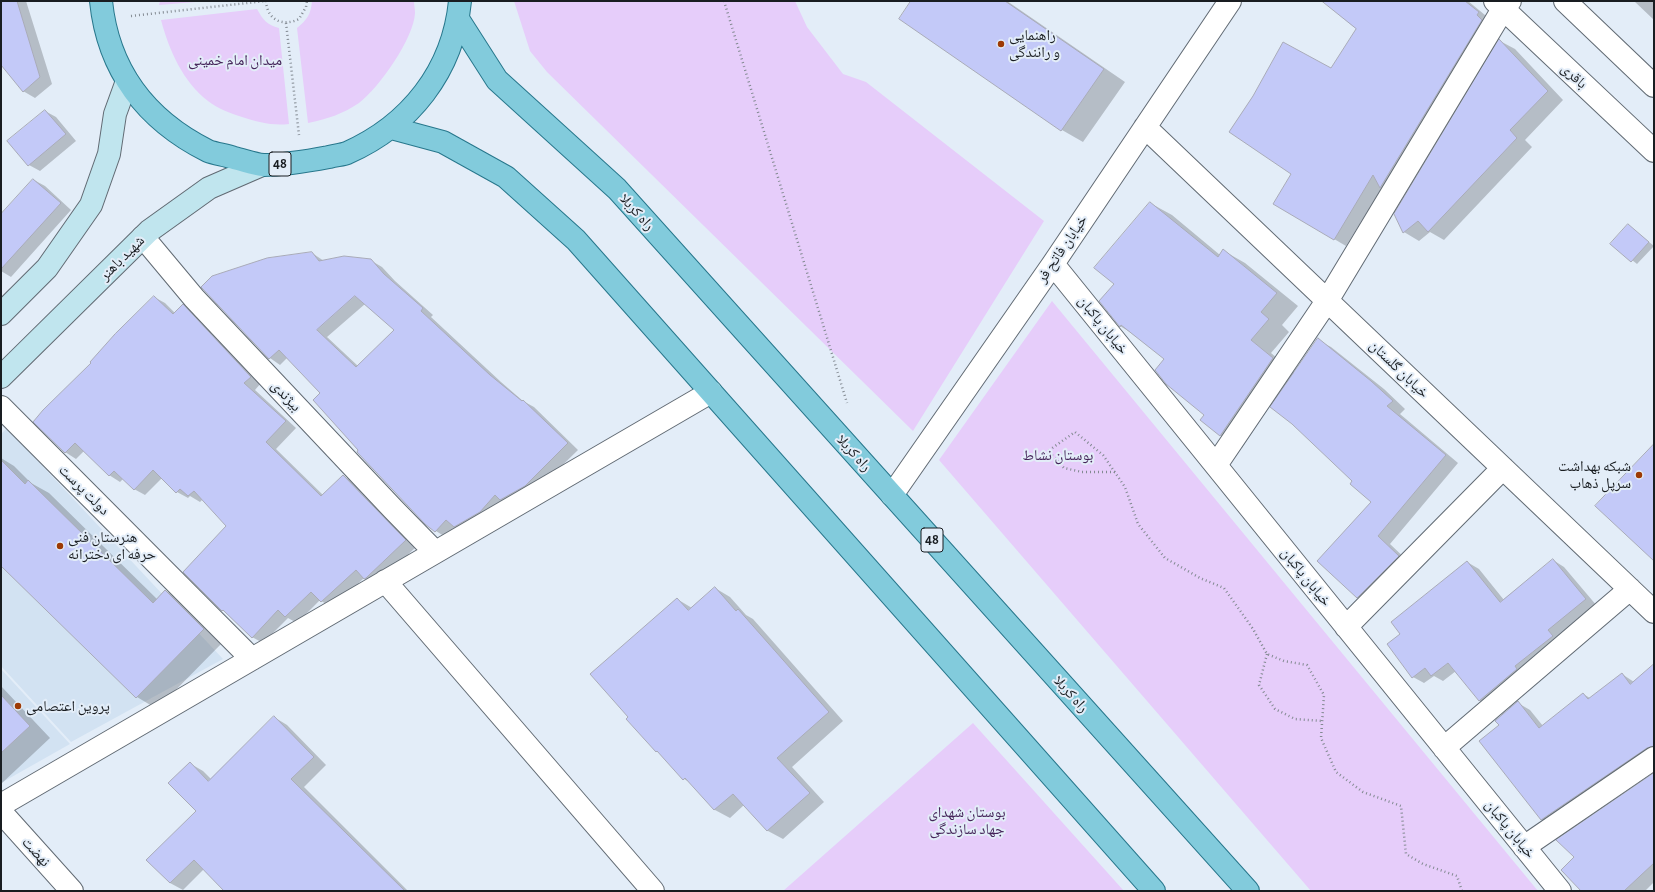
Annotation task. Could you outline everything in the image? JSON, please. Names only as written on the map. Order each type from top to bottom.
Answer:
[{"type":"main road","name":"48","points":[[102,10],[112,52],[127,81],[162,122],[209,151],[262,165],[302,162],[346,153],[391,128],[422,98],[445,60],[459,10]]},
{"type":"main road","name":"راه کربلا","points":[[459,10],[497,80],[617,189],[1248,891]]},
{"type":"main road","points":[[1,314],[47,268],[91,205],[109,154],[115,114],[127,81]]},
{"type":"main road","points":[[391,128],[443,142],[506,176],[576,240],[1154,891]]},
{"type":"main road","name":"شهید باهنر","points":[[1,377],[143,237],[209,188],[262,165]]},
{"type":"street","name":"خیابان فاتح فر","points":[[892,496],[1052,264],[1230,1]]},
{"type":"street","points":[[1565,1],[1654,86]]},
{"type":"street","points":[[1216,465],[1327,300],[1502,4]]},
{"type":"street","name":"باقری","points":[[1502,4],[1654,151]]},
{"type":"street","name":"خیابان گلستان","points":[[1144,127],[1654,612]]},
{"type":"street","name":"بیژندی","points":[[143,237],[194,298],[435,552]]},
{"type":"street","name":"خیابان پاکبان","points":[[1052,264],[1560,891]]},
{"type":"street","points":[[1,805],[711,392]]},
{"type":"street","name":"دولت پرست","points":[[1,407],[252,659]]},
{"type":"street","points":[[1346,627],[1503,468]]},
{"type":"street","points":[[385,581],[653,891]]},
{"type":"street","points":[[1444,748],[1630,589]]},
{"type":"street","points":[[1524,847],[1654,758]]},
{"type":"street","name":"نهضت","points":[[1,812],[72,891]]},
{"type":"path","points":[[102,10],[266,1],[266,8],[274,19],[286,23],[299,19],[306,7],[307,1]]},
{"type":"path","points":[[724,1],[848,405]]},
{"type":"path","points":[[286,23],[302,162]]},
{"type":"path","points":[[1115,472],[1082,472],[1064,468],[1048,451],[1075,432],[1103,455],[1115,472],[1125,487],[1138,524],[1165,558],[1200,578],[1224,588],[1253,629],[1267,654],[1284,661],[1307,665],[1324,695],[1321,738],[1336,772],[1363,792],[1401,806],[1406,854],[1423,864],[1457,876],[1462,891]]},
{"type":"path","points":[[1267,654],[1259,686],[1275,709],[1295,719],[1322,721]]},
{"type":"shaded area","name":"هنرستان فنی حرفه ای دخترانه","points":[[7,428],[223,659],[71,742],[1,666],[1,434]]},
{"type":"shaded area","name":"پروین اعتصامی","points":[[1,669],[70,744],[1,783]]},
{"type":"green space","points":[[160,1],[208,1],[159,5]]},
{"type":"green space","name":"میدان امام خمینی","points":[[312,1],[414,1],[415,13],[409,36],[402,49],[385,75],[367,96],[353,107],[341,113],[308,123],[297,28],[308,16],[311,10]]},
{"type":"green space","points":[[514,1],[795,1],[807,27],[843,74],[866,82],[1044,221],[913,431],[547,72],[530,51]]},
{"type":"green space","name":"میدان امام خمینی","points":[[257,9],[266,22],[279,28],[289,124],[271,124],[254,120],[224,110],[208,101],[191,85],[178,65],[168,43],[161,20]]},
{"type":"green space","name":"بوستان نشاط","points":[[1052,301],[1538,891],[1311,891],[939,460]]},
{"type":"green space","name":"بوستان شهدای جهاد سازندگی","points":[[973,723],[1124,891],[783,891]]},
{"type":"building","points":[[1,1],[17,1],[40,77],[23,92],[1,65]]},
{"type":"building","name":"راهنمایی و رانندگی","points":[[911,1],[1005,1],[1104,69],[1061,131],[899,19]]},
{"type":"building","points":[[1322,1],[1465,1],[1479,12],[1477,15],[1482,20],[1380,188],[1373,175],[1334,240],[1273,204],[1291,174],[1229,132],[1253,96],[1283,42],[1331,68],[1356,29]]},
{"type":"building","points":[[1499,39],[1548,91],[1510,130],[1517,138],[1428,232],[1418,221],[1403,233],[1394,214]]},
{"type":"building","points":[[45,110],[66,134],[28,166],[7,141]]},
{"type":"building","points":[[33,179],[61,203],[1,269],[1,214]]},
{"type":"building","points":[[1150,202],[1218,257],[1223,249],[1277,293],[1261,312],[1269,319],[1251,340],[1273,358],[1220,436],[1200,420],[1204,415],[1166,384],[1155,370],[1164,359],[1121,325],[1120,327],[1099,301],[1114,284],[1094,268]]},
{"type":"building","points":[[1628,224],[1649,242],[1631,262],[1610,244]]},
{"type":"building","points":[[312,252],[319,261],[344,256],[371,259],[384,274],[423,308],[421,311],[490,375],[522,401],[523,400],[568,443],[525,486],[500,500],[495,495],[480,512],[454,527],[446,520],[435,532],[425,524],[357,452],[358,450],[313,400],[320,393],[279,350],[269,359],[201,287],[212,276],[267,258]],"holes":[[[355,296],[394,330],[356,367],[317,330]]]},
{"type":"building","points":[[154,296],[173,314],[183,304],[251,377],[244,383],[286,421],[266,442],[321,496],[343,475],[406,540],[366,578],[364,579],[356,570],[321,602],[311,592],[285,617],[278,610],[252,638],[223,610],[222,611],[183,572],[226,526],[194,491],[188,496],[180,489],[176,493],[153,470],[134,490],[114,471],[109,476],[75,443],[65,453],[33,422],[43,410],[91,363],[90,362],[115,334]]},
{"type":"building","points":[[1318,338],[1393,401],[1387,406],[1446,455],[1378,536],[1399,556],[1357,598],[1317,561],[1371,502],[1350,484],[1352,481],[1292,424],[1270,407]]},
{"type":"building","name":"شبکه بهداشت سرپل ذهاب","points":[[1654,444],[1654,561],[1595,506]]},
{"type":"building","points":[[1,460],[25,484],[28,480],[153,603],[165,590],[204,629],[136,698],[1,566]]},
{"type":"building","points":[[1553,559],[1586,599],[1548,630],[1553,636],[1515,666],[1517,669],[1479,701],[1448,663],[1431,676],[1425,668],[1412,678],[1387,644],[1400,634],[1391,622],[1467,561],[1500,602]]},
{"type":"building","points":[[715,587],[736,611],[738,609],[829,712],[777,758],[810,793],[767,831],[733,794],[714,810],[685,778],[683,780],[657,751],[656,752],[626,719],[628,717],[590,674],[677,598],[688,610]]},
{"type":"building","points":[[1654,664],[1654,746],[1647,748],[1541,820],[1479,741],[1499,725],[1495,721],[1518,701],[1539,728],[1583,693],[1588,699],[1622,673],[1630,684]]},
{"type":"building","points":[[1,695],[30,726],[1,753]]},
{"type":"building","points":[[274,716],[314,757],[291,779],[405,891],[224,891],[194,860],[170,883],[146,860],[196,811],[168,783],[190,762],[208,781]]},
{"type":"building","points":[[1654,773],[1654,863],[1624,891],[1581,891],[1561,870],[1574,857],[1556,840]]},
{"type":"place","name":"راهنمایی و رانندگی","points":[[1001,44]]},
{"type":"place","name":"شبکه بهداشت سرپل ذهاب","points":[[1639,475]]},
{"type":"place","name":"هنرستان فنی حرفه ای دخترانه","points":[[60,546]]},
{"type":"place","name":"پروین اعتصامی","points":[[18,706]]}]
